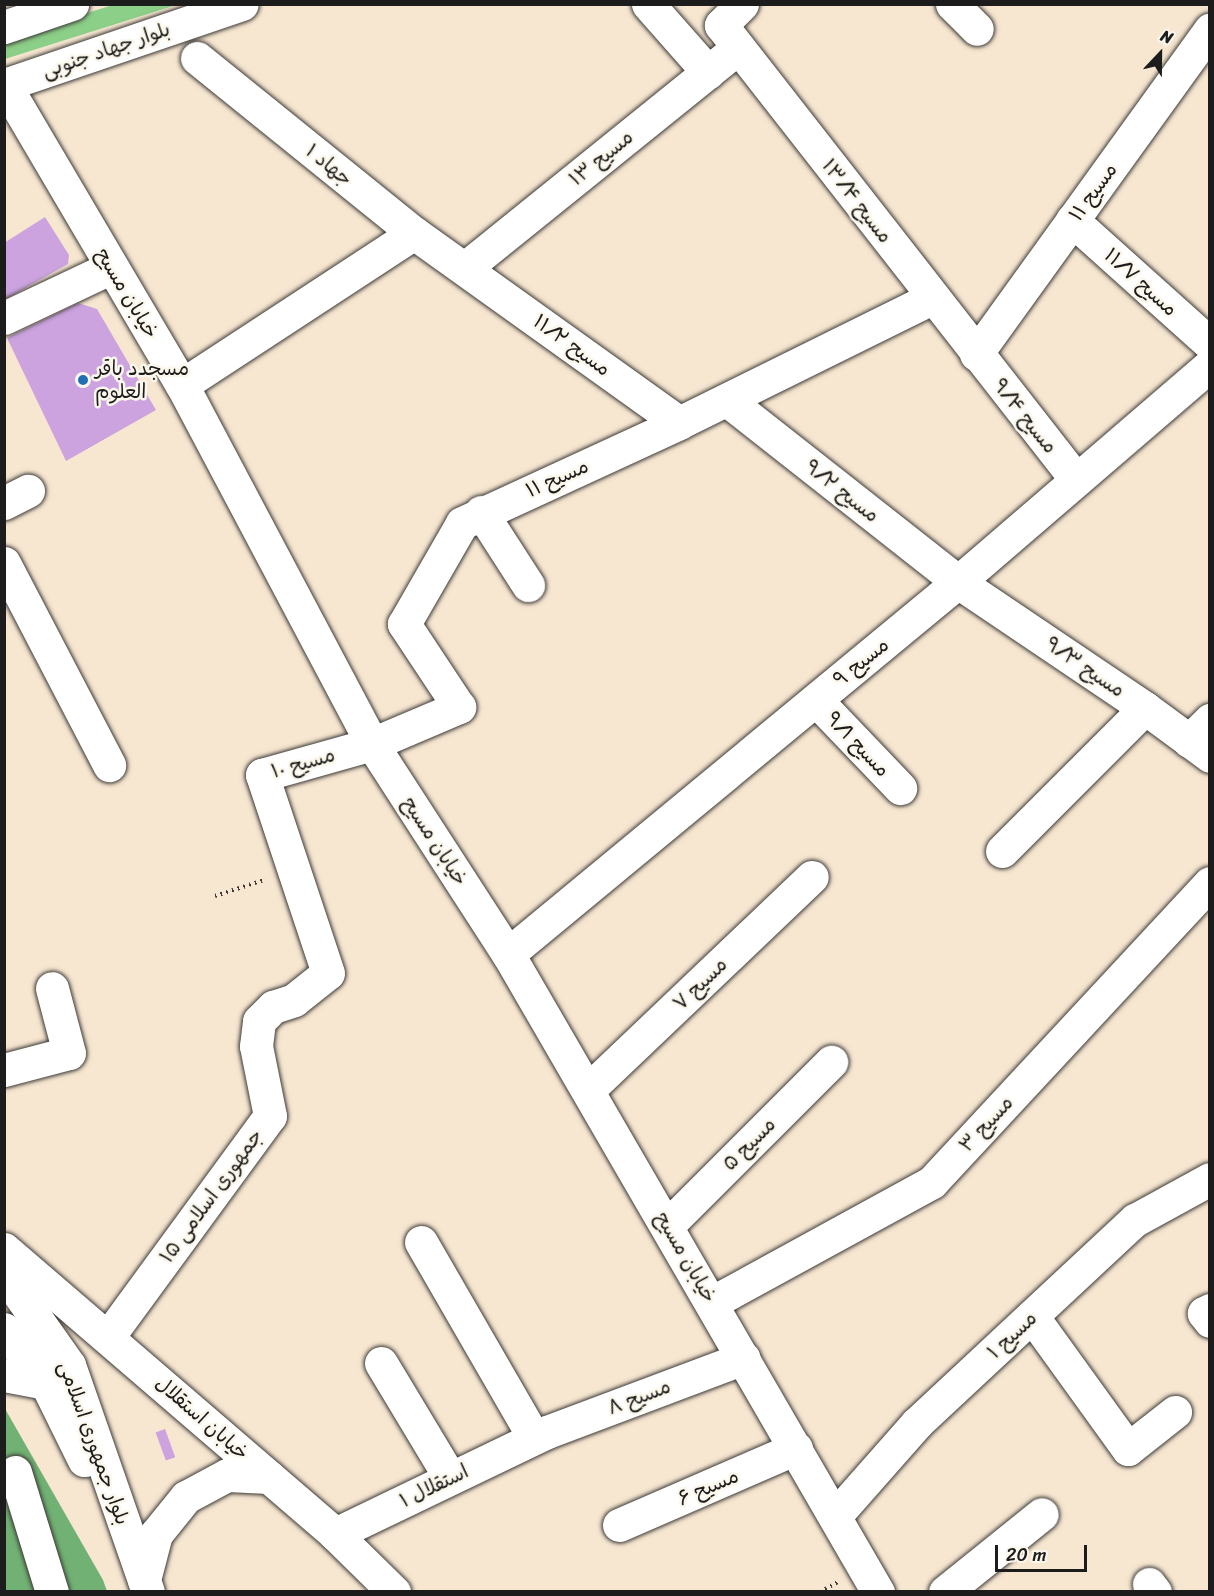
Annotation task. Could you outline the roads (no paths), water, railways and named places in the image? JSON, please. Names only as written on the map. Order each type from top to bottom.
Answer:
[{"type":"street","points":[[4,27],[72,4]]},
{"type":"street","name":"بلوار جهاد جنوبی","points":[[4,85],[242,4]]},
{"type":"street","points":[[648,4],[708,72]]},
{"type":"street","name":"مسیح ۱۳/۴","points":[[742,4],[721,25],[976,354]]},
{"type":"street","points":[[952,4],[977,29]]},
{"type":"street","name":"مسیح ۱۱","points":[[976,354],[1209,30]]},
{"type":"street","name":"مسیح ۱۳","points":[[465,268],[738,48]]},
{"type":"street","name":"جهاد ۱","points":[[197,58],[414,233],[465,268]]},
{"type":"street","name":"خیابان مسیح","points":[[4,85],[182,385],[372,744],[508,954],[713,1302],[878,1592]]},
{"type":"street","name":"مسیح ۱۱/۷","points":[[1072,220],[1209,344]]},
{"type":"street","points":[[182,385],[414,233]]},
{"type":"street","points":[[4,318],[112,267]]},
{"type":"street","name":"مسیح ۱۱/۲","points":[[465,268],[679,423]]},
{"type":"street","name":"مسیح ۱۱","points":[[372,744],[459,707],[405,624],[462,522],[679,423],[932,298]]},
{"type":"street","name":"مسیح ۹/۴","points":[[976,354],[1075,478]]},
{"type":"street","name":"مسیح ۹","points":[[508,954],[958,582],[1075,478],[1209,365]]},
{"type":"street","name":"مسیح ۹/۲","points":[[727,400],[958,582]]},
{"type":"street","points":[[481,512],[528,585]]},
{"type":"street","points":[[4,563],[109,765]]},
{"type":"street","name":"مسیح ۹/۳","points":[[958,582],[1145,708],[1203,739]]},
{"type":"street","name":"مسیح ۹/۱","points":[[816,700],[900,788]]},
{"type":"street","points":[[1002,851],[1145,708]]},
{"type":"street","name":"مسیح ۱۰","points":[[293,870],[262,775],[372,744]]},
{"type":"street","name":"جمهوری اسلامی ۱۵","points":[[108,1337],[270,1116],[256,1046],[259,1021],[273,1007],[294,1000],[328,973],[293,870]]},
{"type":"street","name":"مسیح ۷","points":[[588,1090],[813,877]]},
{"type":"street","name":"مسیح ۳","points":[[713,1302],[932,1182],[1209,883]]},
{"type":"street","points":[[4,1070],[69,1053],[52,988]]},
{"type":"street","name":"مسیح ۵","points":[[668,1225],[831,1062]]},
{"type":"street","name":"مسیح ۱","points":[[835,1516],[917,1423],[1135,1220],[1209,1179]]},
{"type":"street","points":[[421,1242],[534,1438]]},
{"type":"street","name":"خیابان استقلال","points":[[4,1249],[335,1534],[394,1592]]},
{"type":"street","name":"بلوار جمهوری اسلامی","points":[[4,1273],[69,1365],[146,1586]]},
{"type":"street","points":[[1209,1310],[1204,1313],[1209,1321]]},
{"type":"street","points":[[1032,1316],[1128,1449],[1175,1412]]},
{"type":"street","points":[[4,1329],[45,1383],[146,1586]]},
{"type":"street","name":"مسیح ۸","points":[[534,1438],[744,1358]]},
{"type":"street","points":[[381,1363],[450,1478]]},
{"type":"street","points":[[4,1375],[45,1383]]},
{"type":"street","name":"استقلال ۱","points":[[335,1534],[534,1438]]},
{"type":"street","name":"مسیح ۶","points":[[619,1525],[796,1448]]},
{"type":"street","points":[[15,1472],[52,1592]]},
{"type":"street","points":[[146,1586],[156,1534],[186,1497],[228,1475],[269,1477]]},
{"type":"street","points":[[945,1592],[1042,1514]]},
{"type":"place","name":"مسجدد باقر العلوم","points":[[83,380]]}]
